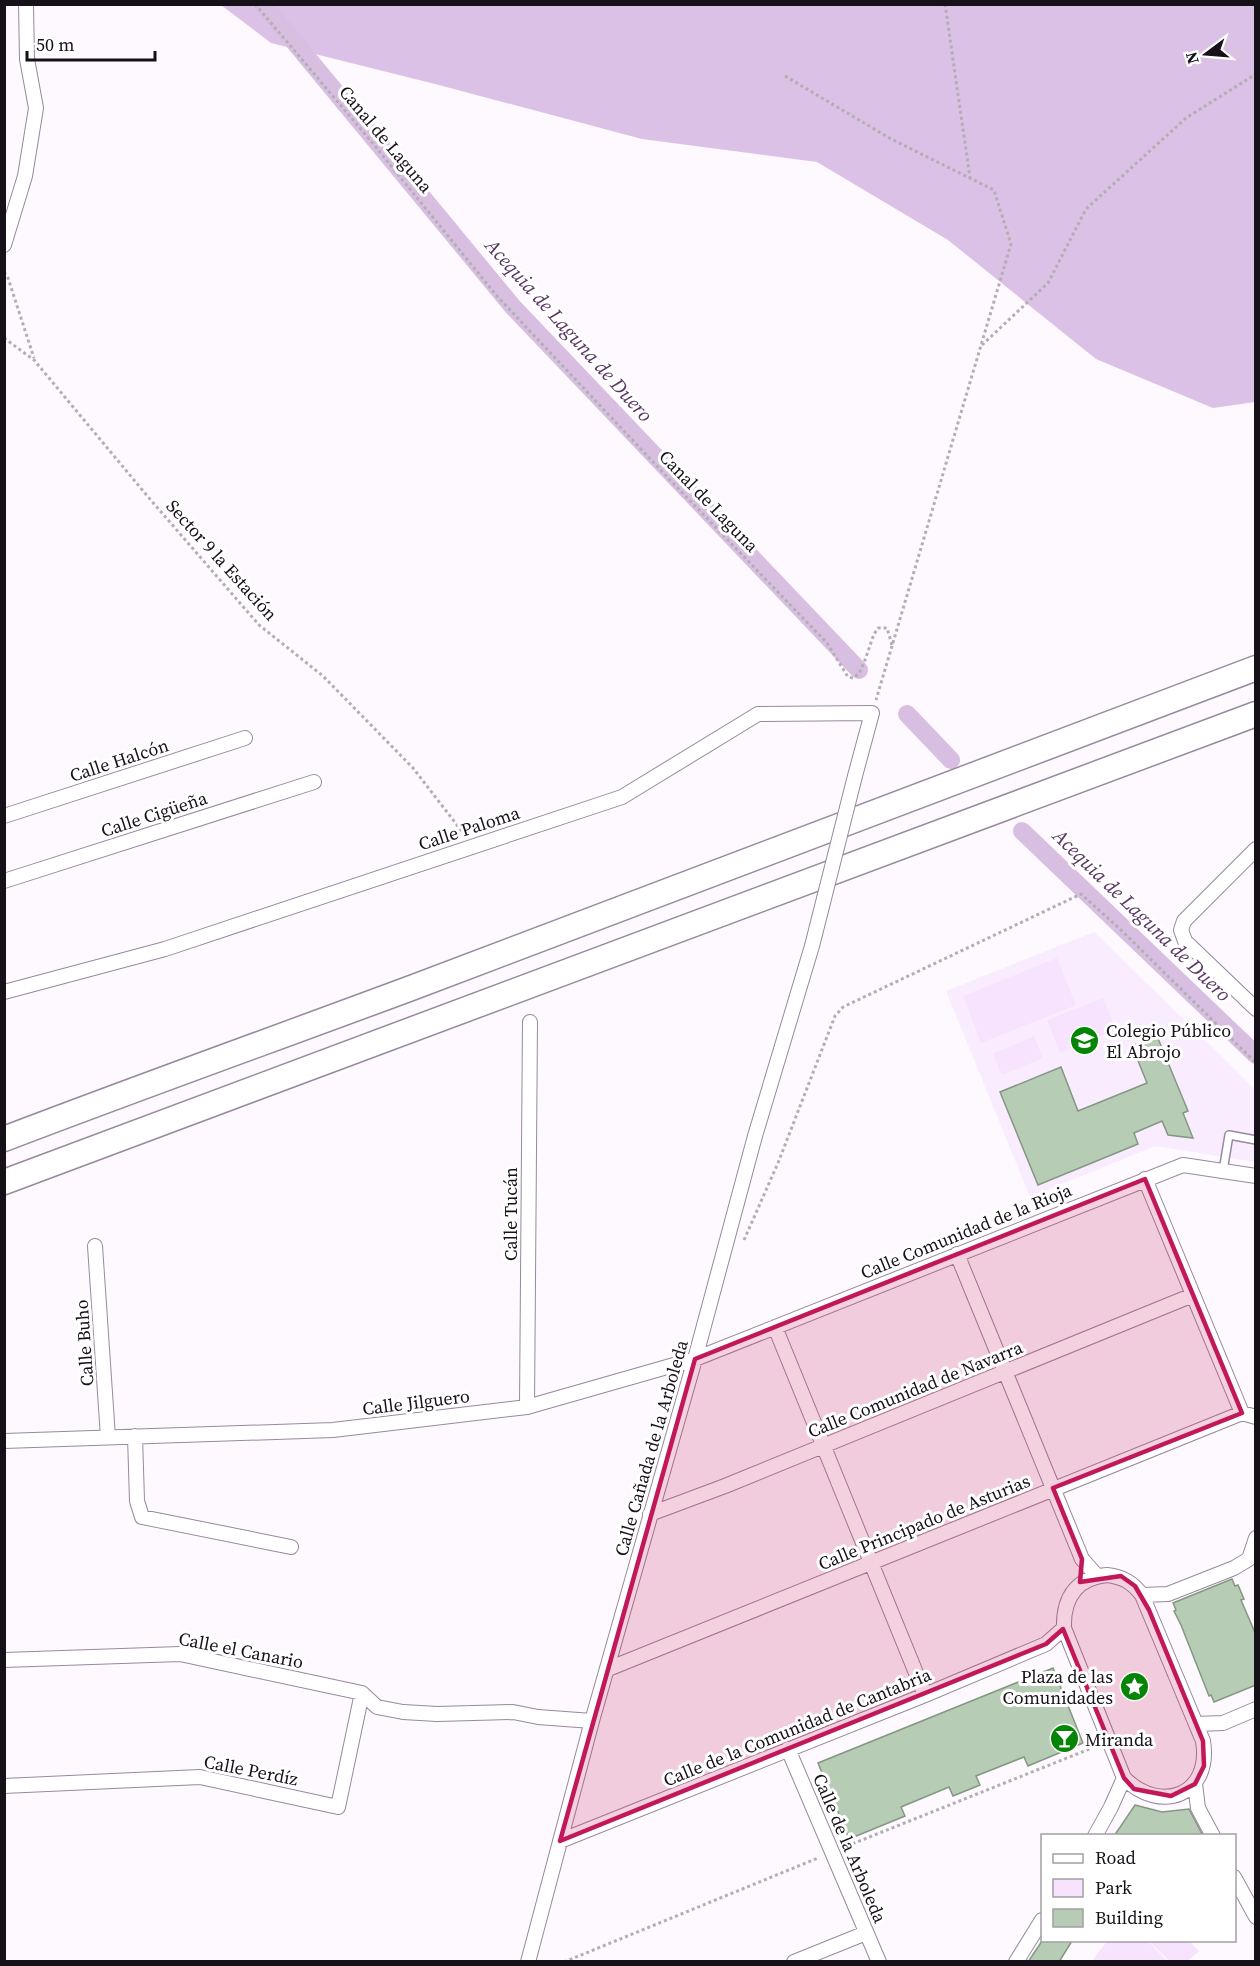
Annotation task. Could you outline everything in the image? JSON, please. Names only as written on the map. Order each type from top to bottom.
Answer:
[{"type":"highway","points":[[4,1139],[802,841],[1256,668]]},
{"type":"highway","points":[[4,1182],[1256,714]]},
{"type":"street","points":[[6,236],[26,176],[36,108],[27,59],[26,4]]},
{"type":"street","name":"Calle Paloma","points":[[4,992],[165,949],[622,797],[758,714],[872,713]]},
{"type":"street","name":"Calle Cañada de la Arboleda","points":[[528,1962],[592,1721],[695,1359],[755,1136],[812,946],[872,713]]},
{"type":"street","name":"Calle Halcón","points":[[4,816],[245,738]]},
{"type":"street","name":"Calle Cigüeña","points":[[4,881],[314,782]]},
{"type":"street","points":[[1256,849],[1184,921],[1180,930],[1185,941],[1256,1008]]},
{"type":"street","name":"Calle Tucán","points":[[527,1407],[530,1022]]},
{"type":"street","name":"Calle Comunidad de la Rioja","points":[[695,1359],[1183,1165],[1256,1176]]},
{"type":"street","points":[[1145,1179],[1193,1295],[1249,1415]]},
{"type":"street","name":"Calle Buho","points":[[95,1246],[108,1437]]},
{"type":"street","points":[[957,1254],[1082,1559],[1097,1576]]},
{"type":"street","name":"Calle Comunidad de Navarra","points":[[650,1514],[1193,1295]]},
{"type":"street","points":[[775,1327],[925,1695]]},
{"type":"street","name":"Calle Jilguero","points":[[4,1441],[333,1430],[527,1407],[695,1359]]},
{"type":"street","name":"Calle Principado de Asturias","points":[[608,1669],[1053,1488],[1249,1415]]},
{"type":"street","points":[[135,1436],[137,1501],[142,1517],[291,1547]]},
{"type":"street","points":[[1149,1610],[1168,1594],[1234,1568],[1249,1559],[1256,1538]]},
{"type":"street","points":[[1080,1584],[1082,1559]]},
{"type":"street","points":[[1097,1576],[1121,1576],[1135,1586],[1142,1595],[1203,1741],[1204,1766],[1195,1784],[1179,1794],[1157,1797],[1145,1794],[1134,1789],[1124,1778],[1069,1644],[1063,1614],[1071,1595],[1080,1584],[1097,1576]]},
{"type":"street","points":[[1142,1595],[1168,1594]]},
{"type":"street","name":"Calle de la Comunidad de Cantabria","points":[[560,1841],[925,1695],[1046,1644],[1064,1628]]},
{"type":"street","name":"Calle de la Comunidad de Cantabria","points":[[1046,1644],[1069,1644]]},
{"type":"street","name":"Calle el Canario","points":[[4,1660],[180,1654],[362,1693]]},
{"type":"street","points":[[362,1693],[377,1707],[403,1712],[437,1714],[513,1712],[538,1717],[592,1721]]},
{"type":"street","name":"Calle Perdíz","points":[[4,1786],[200,1777],[338,1807],[362,1693]]},
{"type":"street","points":[[1203,1741],[1223,1723],[1256,1709]]},
{"type":"street","points":[[1196,1724],[1223,1723]]},
{"type":"street","name":"Calle de la Arboleda","points":[[788,1749],[879,1962]]},
{"type":"street","points":[[1096,1834],[1124,1778]]},
{"type":"street","points":[[1195,1784],[1198,1808],[1212,1834]]},
{"type":"street","points":[[1111,1807],[1134,1789]]},
{"type":"street","points":[[1179,1794],[1198,1808]]},
{"type":"street","points":[[1236,1881],[1256,1917]]},
{"type":"street","points":[[1016,1962],[1041,1922]]},
{"type":"street","points":[[794,1962],[866,1933]]},
{"type":"lane","points":[[1223,1171],[1229,1135],[1256,1140]]},
{"type":"path","name":"Canal de Laguna","points":[[255,4],[370,140],[496,295],[671,482],[827,643],[848,677],[853,678],[859,674],[878,628],[887,628],[892,645]]},
{"type":"path","points":[[945,4],[970,178]]},
{"type":"path","points":[[981,346],[1048,283],[1086,209],[1186,118],[1256,74]]},
{"type":"path","points":[[785,76],[891,140],[994,190],[1011,244],[872,713]]},
{"type":"path","points":[[4,272],[8,278],[34,360]]},
{"type":"path","name":"Sector 9 la Estación","points":[[4,338],[34,360],[259,625],[324,676],[413,768],[466,837],[476,845]]},
{"type":"path","points":[[725,1246],[737,1250],[743,1243],[835,1016],[843,1008],[1081,894],[1120,929],[1256,1063]]},
{"type":"path","points":[[564,1962],[1109,1741]]},
{"type":"highlighted area","points":[[1145,1179],[1242,1413],[1053,1488],[1082,1559],[1080,1582],[1121,1576],[1135,1586],[1149,1610],[1203,1741],[1204,1766],[1195,1784],[1171,1796],[1134,1789],[1124,1778],[1063,1629],[1046,1644],[560,1841],[695,1359]]},
{"type":"shaded area","points":[[221,5],[1255,5],[1255,402],[1213,408],[1096,359],[948,240],[817,162],[642,139],[271,43]]},
{"type":"shaded area","name":"Colegio Público El Abrojo","points":[[1094,932],[1255,1089],[1255,1162],[1155,1146],[1030,1197],[946,991]]},
{"type":"green space","points":[[1057,958],[1076,1005],[981,1043],[963,996]]},
{"type":"green space","points":[[1103,998],[1116,1030],[1060,1053],[1047,1020]]},
{"type":"green space","points":[[1034,1036],[1043,1058],[1002,1075],[993,1054]]},
{"type":"green space","points":[[1106,1942],[1149,1942],[1167,1961],[1092,1961]]},
{"type":"green space","points":[[1150,1942],[1190,1942],[1199,1951],[1188,1961],[1169,1961]]},
{"type":"building","points":[[1157,1036],[1188,1111],[1183,1113],[1193,1138],[1168,1135],[1162,1121],[1134,1133],[1138,1144],[1038,1185],[1000,1092],[1061,1067],[1078,1111],[1147,1083],[1132,1046]]},
{"type":"building","points":[[1232,1579],[1235,1586],[1238,1585],[1244,1599],[1241,1600],[1256,1635],[1256,1685],[1214,1702],[1211,1695],[1209,1696],[1174,1611],[1176,1610],[1173,1603]]},
{"type":"building","points":[[1053,1668],[1083,1743],[1028,1766],[1024,1757],[976,1776],[980,1785],[953,1796],[949,1787],[901,1807],[905,1816],[849,1839],[818,1763]]},
{"type":"building","points":[[1135,1805],[1162,1812],[1189,1809],[1202,1834],[1115,1834]]},
{"type":"building","points":[[1041,1942],[1071,1942],[1059,1962],[1028,1962]]},
{"type":"waterway","name":"Acequia de Laguna de Duero","points":[[263,4],[513,307],[859,670]]},
{"type":"waterway","name":"Acequia de Laguna de Duero","points":[[907,714],[951,760]]},
{"type":"waterway","name":"Acequia de Laguna de Duero","points":[[1022,831],[1256,1055]]},
{"type":"place","name":"Colegio Público El Abrojo","points":[[1085,1040]]},
{"type":"place","name":"Plaza de las Comunidades","points":[[1134,1686]]},
{"type":"place","name":"Miranda","points":[[1064,1739]]}]
